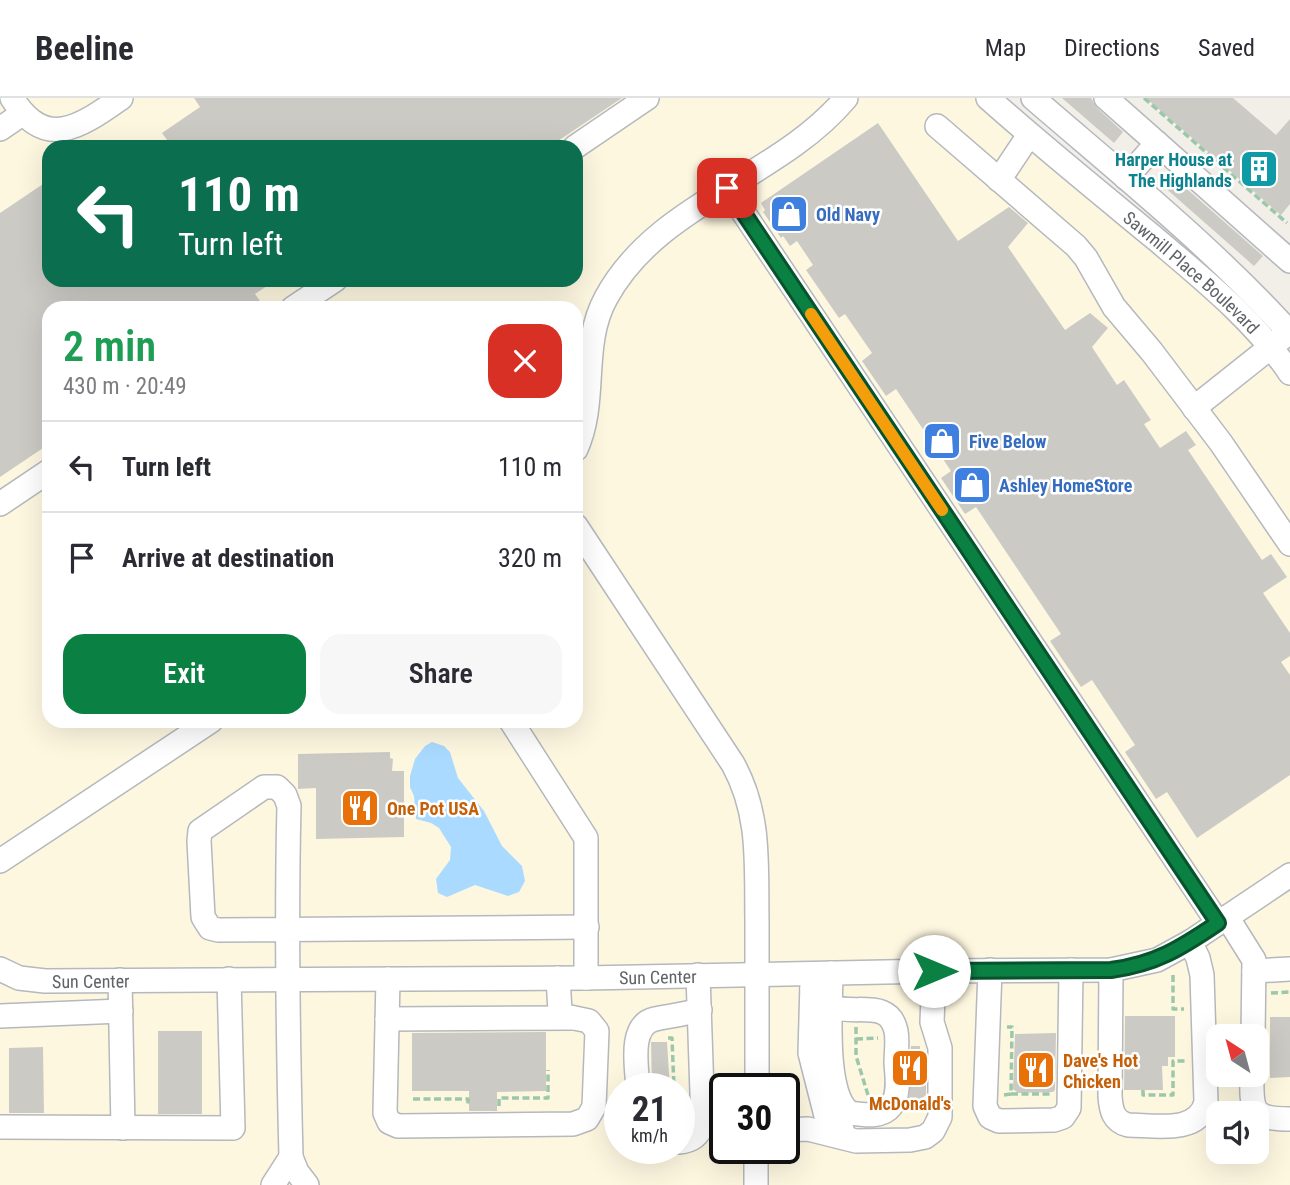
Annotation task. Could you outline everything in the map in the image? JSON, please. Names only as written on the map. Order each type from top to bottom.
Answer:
[{"type":"street","points":[[0,129],[17,106],[45,128],[70,129],[89,120],[121,98]]},
{"type":"street","points":[[583,142],[647,98]]},
{"type":"street","name":"Sawmill Place Boulevard","points":[[988,98],[1230,305],[1271,348],[1290,373]]},
{"type":"street","name":"Sawmill Place Boulevard","points":[[1033,98],[1210,253],[1290,332]]},
{"type":"street","points":[[1106,98],[1289,258]]},
{"type":"street","points":[[583,425],[588,408],[592,339],[596,321],[606,298],[637,254],[667,229],[814,130],[844,99]]},
{"type":"street","points":[[937,126],[1076,246],[1086,258],[1114,307],[1194,408],[1290,544]]},
{"type":"street","points":[[999,180],[1029,135]]},
{"type":"street","points":[[1126,178],[1157,143]]},
{"type":"street","points":[[727,188],[1222,920],[1253,956],[1253,1024]]},
{"type":"street","points":[[304,301],[324,287]]},
{"type":"street","points":[[1194,408],[1290,332]]},
{"type":"street","points":[[0,504],[42,476]]},
{"type":"street","points":[[583,537],[741,779],[755,823],[757,1073]]},
{"type":"street","points":[[0,862],[201,728]]},
{"type":"street","points":[[515,728],[586,838],[586,978]]},
{"type":"street","points":[[307,1185],[297,1172],[291,1157],[286,979],[286,929],[289,806],[285,794],[277,787],[270,786],[253,793],[200,831],[198,841],[203,917],[210,928],[218,930],[286,929],[587,927]]},
{"type":"street","name":"Sun Center","points":[[0,969],[19,978],[45,981],[586,978],[757,974],[818,978],[934,971],[1111,970],[1157,960],[1190,942],[1290,875]]},
{"type":"street","points":[[1111,970],[1110,1096],[1113,1115],[1119,1122],[1128,1125],[1191,1123],[1200,1116],[1206,1102],[1202,975],[1190,942]]},
{"type":"street","points":[[1254,971],[1290,969]]},
{"type":"street","points":[[989,971],[985,1106],[990,1117],[999,1121],[1054,1120],[1063,1116],[1069,1108],[1071,970]]},
{"type":"street","points":[[800,1129],[905,1129],[919,1123],[926,1108],[926,1048],[932,1022],[934,971]]},
{"type":"street","points":[[695,1137],[703,1123],[698,975]]},
{"type":"street","points":[[388,979],[385,1113],[389,1122],[398,1126],[573,1124],[587,1119],[594,1107],[597,1031],[589,1021],[565,1016],[560,1011],[558,978]]},
{"type":"street","points":[[818,978],[831,1008],[830,1053],[844,1108],[850,1114],[881,1113],[894,1103],[897,1093],[894,1026],[888,1016],[879,1011],[831,1008]]},
{"type":"street","points":[[818,978],[811,1062],[826,1116],[831,1124],[842,1129]]},
{"type":"street","points":[[0,1127],[233,1128],[229,979]]},
{"type":"street","points":[[120,980],[123,1128]]},
{"type":"street","points":[[638,1073],[637,1038],[641,1027],[654,1019],[699,1010]]},
{"type":"street","points":[[0,1016],[121,1012]]},
{"type":"street","points":[[387,1019],[573,1018]]},
{"type":"street","points":[[808,1129],[856,1141],[918,1139],[933,1131],[940,1117],[940,1048],[932,1022]]},
{"type":"street","points":[[1252,1087],[1252,1100],[1260,1115],[1269,1119],[1290,1119]]},
{"type":"street","points":[[273,1185],[291,1157]]},
{"type":"street","points":[[756,1164],[756,1185]]},
{"type":"path","points":[[1144,98],[1287,223]]},
{"type":"path","points":[[1173,973],[1174,1009],[1186,1009],[1188,1012]]},
{"type":"path","points":[[856,1015],[856,1056],[868,1096]]},
{"type":"path","points":[[663,1039],[672,1038],[673,1073]]},
{"type":"path","points":[[856,1038],[889,1038]]},
{"type":"path","points":[[1143,1090],[1143,1095],[1172,1095],[1171,1061],[1189,1061]]},
{"type":"path","points":[[498,1114],[499,1098],[548,1098],[548,1070]]},
{"type":"path","points":[[414,1099],[468,1099],[468,1114]]},
{"type":"shaded area","points":[[0,98],[988,98],[1290,373],[1290,1185],[0,1185]]},
{"type":"water","points":[[432,742],[444,746],[450,752],[458,778],[484,811],[502,846],[522,866],[525,881],[519,892],[508,896],[475,885],[447,897],[438,893],[436,879],[450,860],[451,847],[439,828],[416,819],[414,796],[410,787],[415,759],[425,746]]},
{"type":"building","points":[[194,98],[622,98],[559,140],[167,140],[162,133],[200,107]]},
{"type":"building","points":[[1062,98],[1091,98],[1097,108],[1123,132],[1114,143]]},
{"type":"building","name":"Harper House at The Highlands","points":[[1146,98],[1233,98],[1276,135],[1290,119],[1290,204],[1281,215]]},
{"type":"building","points":[[878,123],[958,241],[1009,207],[1028,223],[1008,247],[1065,330],[1090,313],[1108,328],[1092,347],[1117,385],[1124,380],[1151,420],[1144,424],[1160,448],[1186,431],[1196,445],[1188,450],[1262,560],[1271,554],[1287,577],[1263,593],[1290,633],[1290,656],[1281,662],[1290,675],[1290,775],[1197,838],[1167,792],[1156,799],[1125,752],[1135,745],[1092,680],[1081,687],[1050,641],[1061,634],[976,507],[965,514],[941,478],[951,471],[896,389],[886,396],[862,361],[872,353],[845,314],[839,318],[806,270],[813,265],[797,241],[790,246],[763,212],[765,210],[761,203]]},
{"type":"building","points":[[1171,175],[1263,256],[1254,266],[1162,185]]},
{"type":"building","points":[[42,185],[42,287],[266,287],[255,294],[260,301],[42,301],[42,449],[0,477],[0,213]]},
{"type":"building","name":"One Pot USA","points":[[390,752],[390,758],[393,759],[392,771],[404,771],[404,837],[316,839],[316,788],[298,789],[298,754]]},
{"type":"building","points":[[1125,1016],[1175,1016],[1175,1057],[1168,1057],[1168,1066],[1162,1066],[1163,1090],[1124,1090]]},
{"type":"building","points":[[1270,1017],[1290,1017],[1290,1077],[1270,1078]]},
{"type":"building","points":[[158,1031],[202,1031],[202,1114],[158,1114]]},
{"type":"building","points":[[546,1032],[546,1091],[497,1092],[497,1111],[469,1111],[469,1091],[412,1091],[412,1033]]},
{"type":"building","name":"Dave's Hot Chicken","points":[[1056,1033],[1055,1090],[1018,1093],[1013,1089],[1015,1034]]},
{"type":"building","points":[[651,1042],[667,1042],[669,1073],[652,1073]]},
{"type":"building","points":[[911,1046],[920,1046],[919,1077],[926,1077],[926,1095],[921,1099],[909,1100]]},
{"type":"building","points":[[43,1047],[44,1113],[9,1113],[9,1048]]},
{"type":"slow traffic","points":[[811,314],[942,510]]},
{"type":"place","name":"Harper House at The Highlands","points":[[1259,169]]},
{"type":"place","name":"Old Navy","points":[[789,214]]},
{"type":"place","name":"Five Below","points":[[942,441]]},
{"type":"place","name":"Ashley HomeStore","points":[[972,485]]},
{"type":"place","name":"One Pot USA","points":[[360,808]]},
{"type":"place","name":"McDonald's","points":[[910,1068]]},
{"type":"place","name":"Dave's Hot Chicken","points":[[1036,1070]]},
{"type":"route","points":[[727,188],[1218,923],[1157,960],[1130,968],[934,971]]}]
